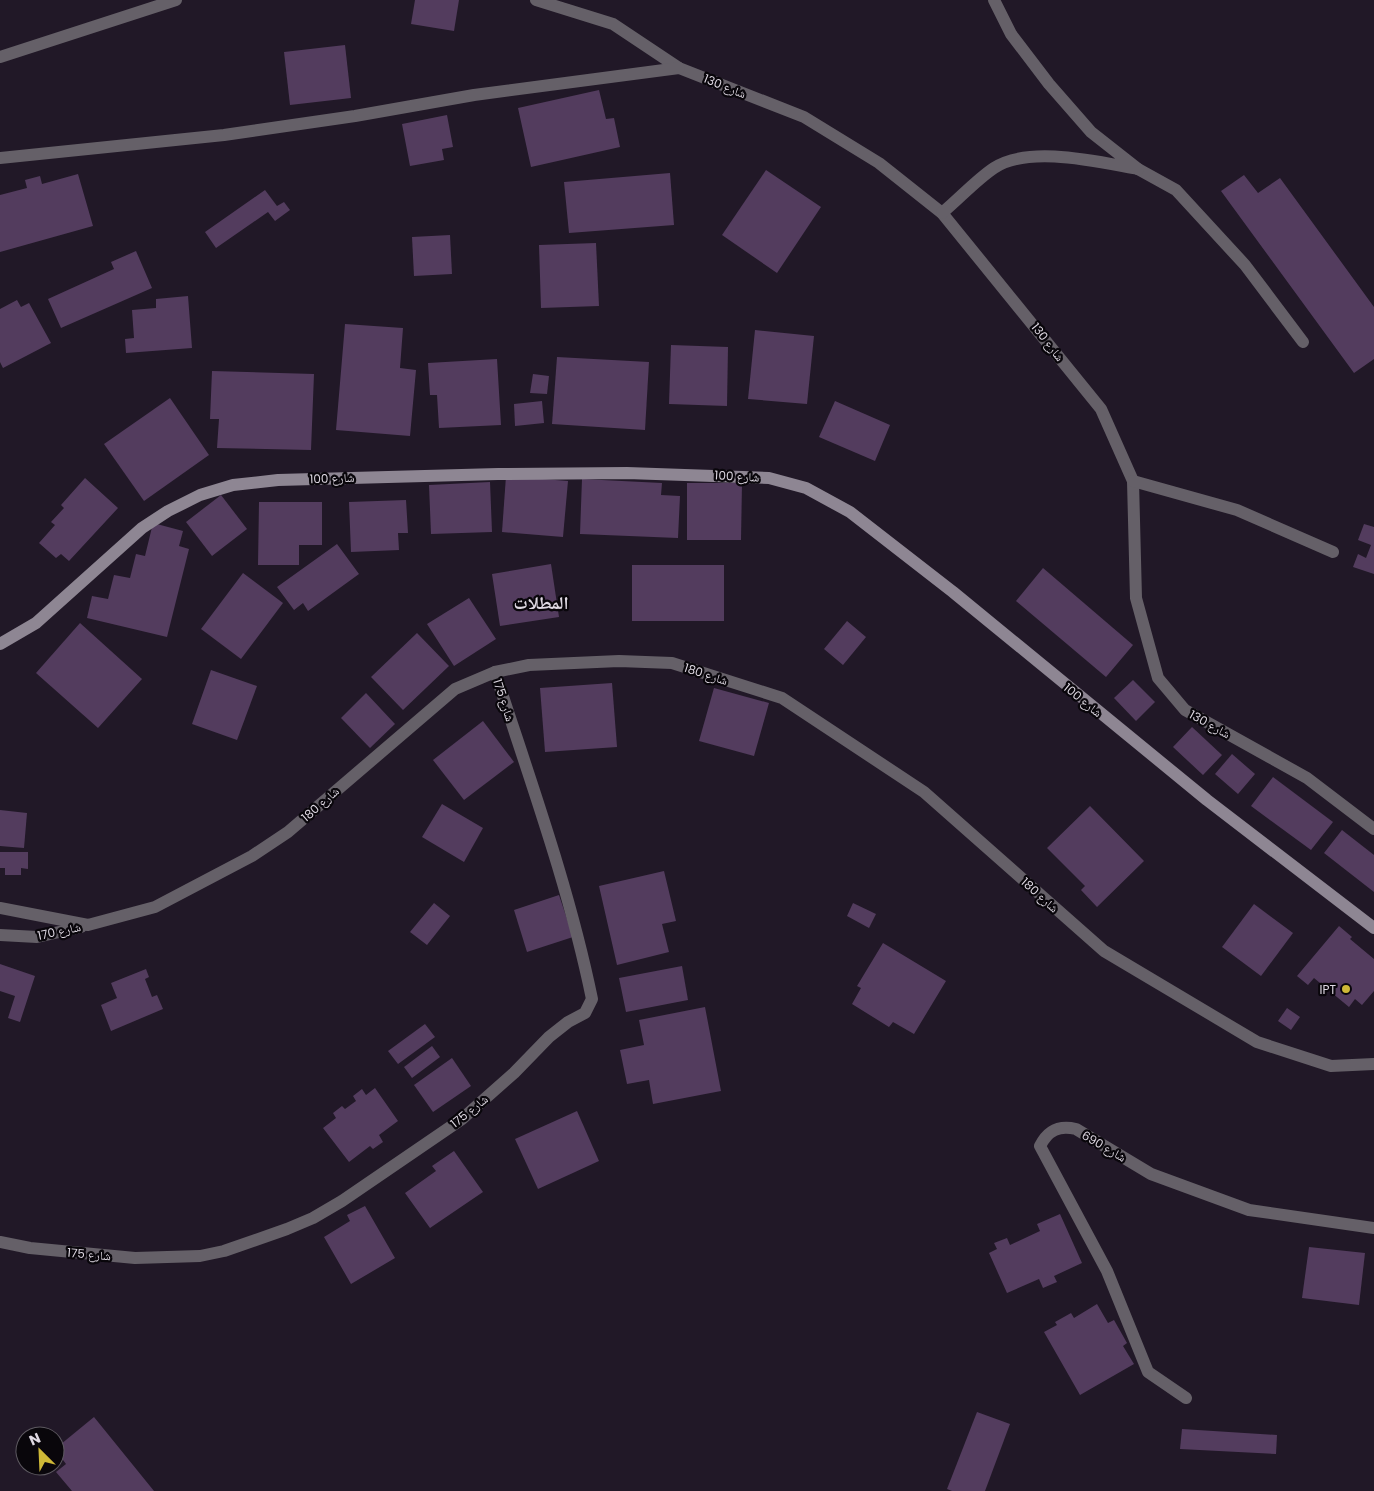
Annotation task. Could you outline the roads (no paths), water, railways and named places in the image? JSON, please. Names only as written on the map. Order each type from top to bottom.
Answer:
[{"type":"main road","name":"شارع 100","points":[[0,644],[36,623],[142,528],[168,511],[200,495],[233,486],[288,480],[498,474],[627,473],[769,478],[806,488],[850,512],[953,592],[1206,800],[1374,928]]},
{"type":"street","points":[[0,57],[176,0]]},
{"type":"street","name":"شارع 130","points":[[536,0],[613,24],[679,68],[804,117],[879,163],[942,214],[1101,409],[1134,481],[1136,598],[1158,678],[1185,710],[1307,778],[1374,829]]},
{"type":"street","points":[[994,0],[1011,34],[1049,84],[1091,132],[1138,169],[1176,190],[1245,265],[1303,342]]},
{"type":"street","points":[[0,158],[224,135],[355,116],[474,95],[679,68]]},
{"type":"street","points":[[942,214],[995,167],[1031,155],[1077,159],[1138,169]]},
{"type":"street","points":[[1134,481],[1237,510],[1333,552]]},
{"type":"street","name":"شارع 180","points":[[0,908],[88,925],[155,907],[252,856],[288,832],[455,689],[495,672],[528,666],[619,661],[664,662],[782,698],[924,792],[1104,951],[1257,1042],[1331,1066],[1374,1064]]},
{"type":"street","name":"شارع 175","points":[[0,1242],[30,1248],[135,1258],[200,1256],[224,1251],[266,1237],[313,1218],[342,1201],[462,1119],[514,1073],[549,1037],[568,1022],[585,1013],[592,999],[580,940],[547,829],[495,672]]},
{"type":"street","name":"شارع 170","points":[[0,934],[37,937],[88,925]]},
{"type":"street","name":"شارع 690","points":[[1186,1398],[1148,1372],[1106,1271],[1040,1146],[1045,1137],[1054,1129],[1065,1126],[1076,1129],[1151,1174],[1249,1210],[1374,1228]]},
{"type":"place","name":"IPT","points":[[1346,989]]},
{"type":"district","name":"المطلات","points":[[541,602]]}]
